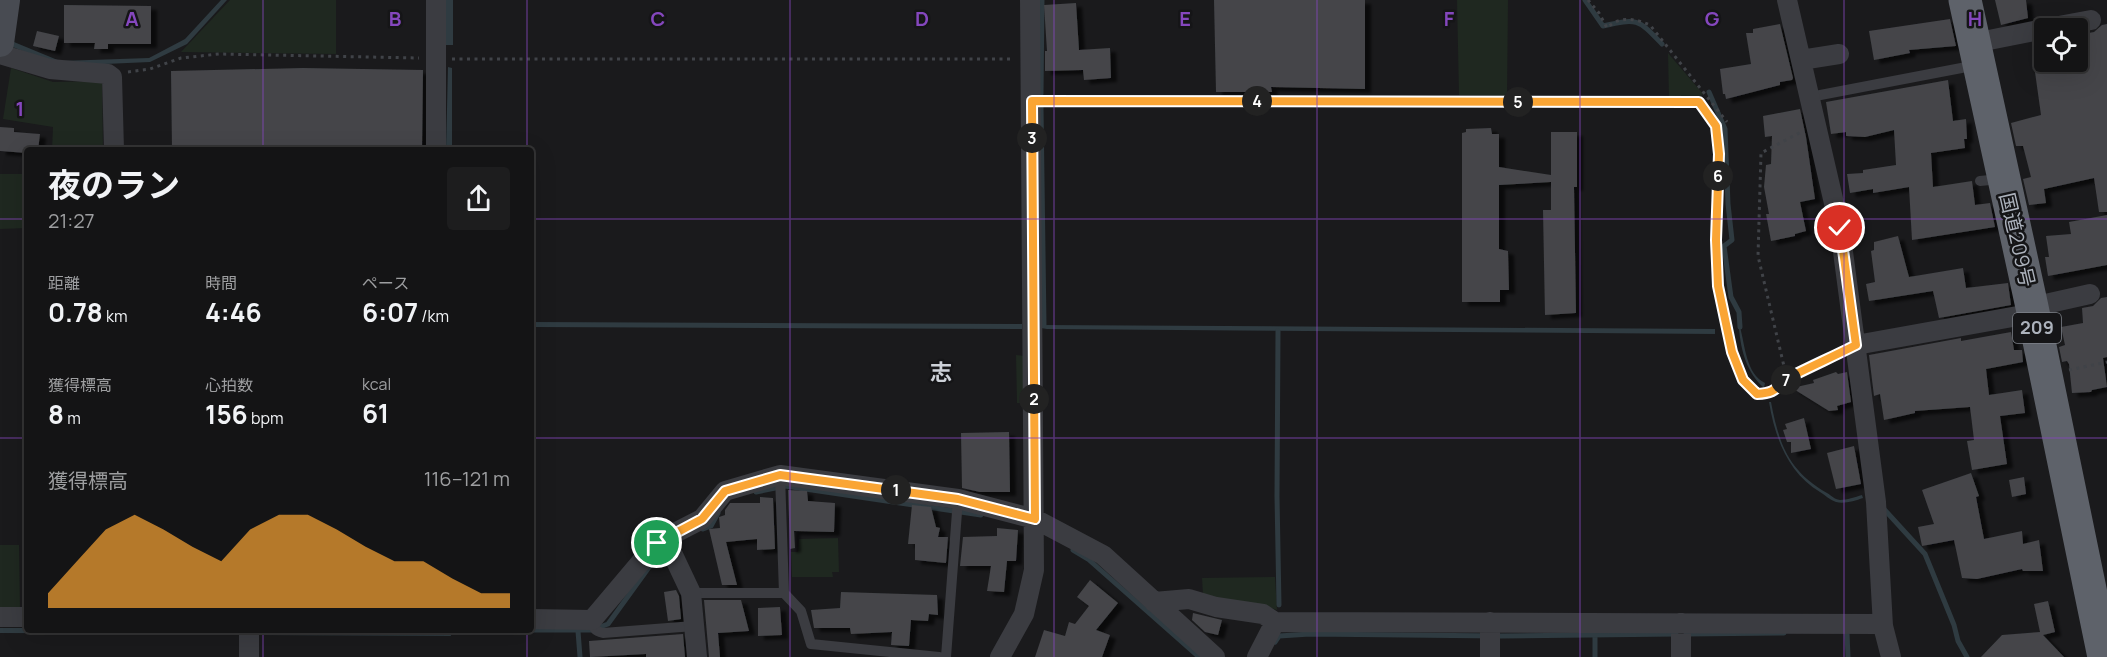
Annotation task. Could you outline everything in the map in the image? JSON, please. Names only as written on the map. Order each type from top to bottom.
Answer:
[{"type":"highway","name":"国道209号","points":[[1965,0],[1976,54],[1992,180],[2033,310],[2102,643]]},
{"type":"main road","points":[[0,43],[6,0]]},
{"type":"street","points":[[436,0],[436,147]]},
{"type":"street","points":[[1000,657],[1024,614],[1034,570],[1030,0]]},
{"type":"street","points":[[1787,0],[1840,228],[1876,502],[1883,624],[1891,657]]},
{"type":"street","points":[[1976,54],[2034,33]]},
{"type":"street","points":[[0,54],[50,69],[108,74],[112,77],[114,147]]},
{"type":"street","points":[[1801,60],[1839,54]]},
{"type":"street","points":[[1856,345],[2033,310],[2090,294]]},
{"type":"street","points":[[534,619],[592,620],[657,543],[702,519],[725,491],[780,475],[958,499],[1035,519],[1103,555],[1215,657]]},
{"type":"street","points":[[665,538],[692,593],[697,657]]},
{"type":"street","points":[[1154,602],[1189,599],[1216,607],[1263,614],[1275,622],[1883,624]]},
{"type":"street","points":[[0,617],[24,617]]},
{"type":"street","points":[[1257,657],[1275,622]]},
{"type":"street","points":[[1490,622],[1490,657]]},
{"type":"street","points":[[1681,623],[1681,657]]},
{"type":"street","points":[[249,633],[249,657]]},
{"type":"lane","points":[[1810,97],[1976,54]]},
{"type":"lane","points":[[780,475],[784,593],[801,611],[812,644],[939,657]]},
{"type":"lane","points":[[946,657],[958,499]]},
{"type":"lane","points":[[692,593],[784,593]]},
{"type":"lane","points":[[592,620],[597,632],[603,633],[694,626]]},
{"type":"path","points":[[1588,0],[1607,27],[1613,21],[1625,19],[1637,19],[1650,25],[1727,122]]},
{"type":"path","points":[[108,74],[150,69],[181,58],[219,54],[436,59],[1031,59]]},
{"type":"path","points":[[1032,101],[1699,102],[1716,126],[1719,154],[1716,240],[1718,286],[1732,352],[1743,380],[1757,394],[1768,394],[1778,389],[1787,379],[1856,345]]},
{"type":"path","points":[[1787,379],[1758,256],[1761,153],[1795,134],[1817,127]]},
{"type":"path","points":[[2046,374],[2107,362]]},
{"type":"shaded area","points":[[221,0],[227,0],[187,44],[150,62],[60,66],[10,46],[14,42],[60,61],[149,58],[185,39]]},
{"type":"shaded area","points":[[230,0],[336,0],[336,54],[181,52]]},
{"type":"shaded area","points":[[446,0],[453,0],[453,45],[446,45]]},
{"type":"shaded area","points":[[1457,0],[1508,0],[1507,96],[1459,95]]},
{"type":"shaded area","points":[[1668,53],[1703,94],[1696,99],[1669,99]]},
{"type":"shaded area","points":[[448,67],[452,68],[452,147],[446,147]]},
{"type":"shaded area","points":[[11,68],[53,82],[102,81],[103,147],[52,147],[53,127],[3,119]]},
{"type":"shaded area","points":[[0,174],[24,174],[24,228],[0,229]]},
{"type":"shaded area","points":[[534,322],[1022,324],[1022,329],[534,327]]},
{"type":"shaded area","points":[[1041,325],[1715,329],[1715,334],[1047,329],[1041,328]]},
{"type":"shaded area","points":[[1740,327],[1750,366],[1759,379],[1765,383],[1764,388],[1753,376],[1746,361]]},
{"type":"shaded area","points":[[1016,355],[1025,356],[1025,403],[1017,403]]},
{"type":"shaded area","points":[[1769,402],[1771,402],[1782,444],[1803,476],[1836,499],[1845,500],[1862,495],[1863,498],[1836,502],[1799,475],[1791,465],[1779,441]]},
{"type":"shaded area","points":[[838,538],[839,572],[832,572],[833,577],[792,577],[791,552],[798,552],[799,539]]},
{"type":"shaded area","points":[[0,545],[19,545],[20,610],[0,610]]},
{"type":"shaded area","points":[[1275,577],[1277,610],[1203,595],[1202,578]]},
{"type":"shaded area","points":[[0,628],[24,628],[24,633],[242,634],[0,633]]},
{"type":"shaded area","points":[[258,633],[450,633],[451,636],[258,635]]},
{"type":"building","points":[[1214,0],[1365,0],[1365,89],[1271,87],[1272,92],[1216,92]]},
{"type":"building","points":[[1995,0],[2026,0],[2028,18],[2001,25]]},
{"type":"building","points":[[1076,3],[1079,50],[1110,48],[1111,78],[1084,80],[1083,70],[1045,71],[1045,51],[1047,51],[1044,5]]},
{"type":"building","points":[[64,5],[151,6],[151,44],[108,44],[108,49],[94,49],[95,43],[64,43]]},
{"type":"building","points":[[1950,19],[1956,46],[1909,50],[1910,53],[1874,60],[1869,31]]},
{"type":"building","points":[[1780,24],[1792,80],[1726,99],[1723,94],[1720,69],[1751,64],[1746,33],[1753,33],[1753,29]]},
{"type":"building","points":[[2107,24],[2107,212],[2099,212],[2094,178],[2044,189],[2046,203],[2029,205],[2023,179],[2031,177],[2023,146],[2016,146],[2011,123],[2041,115],[2035,72],[2088,72],[2088,33],[2094,32]]},
{"type":"building","points":[[37,31],[59,36],[55,51],[33,46]]},
{"type":"building","points":[[303,68],[423,70],[422,147],[172,147],[171,71]]},
{"type":"building","points":[[1948,80],[1953,121],[1966,119],[1967,139],[1964,139],[1965,148],[1931,153],[1933,187],[1972,181],[1975,205],[1990,203],[1995,227],[1912,240],[1909,187],[1873,193],[1873,189],[1850,193],[1847,174],[1863,173],[1863,170],[1896,165],[1894,130],[1865,137],[1846,136],[1846,132],[1831,134],[1826,102]]},
{"type":"building","points":[[1800,109],[1815,199],[1800,202],[1806,231],[1771,241],[1764,187],[1766,165],[1771,164],[1772,136],[1765,137],[1763,116]]},
{"type":"building","points":[[0,127],[14,128],[14,132],[40,134],[38,147],[24,147],[24,153],[0,151]]},
{"type":"building","points":[[1491,128],[1492,134],[1499,134],[1499,167],[1551,175],[1551,132],[1577,132],[1577,187],[1574,187],[1576,313],[1545,315],[1543,210],[1551,210],[1551,182],[1499,185],[1499,249],[1508,251],[1509,290],[1500,290],[1500,302],[1462,302],[1462,133],[1466,132],[1466,129]]},
{"type":"building","points":[[2107,215],[2107,265],[2048,276],[2045,257],[2049,257],[2046,236],[2071,234],[2069,222]]},
{"type":"building","points":[[1898,236],[1909,277],[1963,268],[1966,288],[2008,283],[2011,305],[1939,318],[1933,291],[1869,301],[1866,284],[1875,282],[1871,251],[1874,250],[1874,242]]},
{"type":"building","points":[[2107,297],[2107,357],[2103,358],[2107,387],[2091,392],[2072,393],[2069,364],[2067,361],[2062,362],[2059,347],[2065,345],[2061,327],[2083,323],[2082,308],[2093,306],[2101,298]]},
{"type":"building","points":[[2011,332],[2014,350],[2022,350],[2023,362],[1986,369],[1989,395],[2022,390],[2025,413],[2000,416],[2007,464],[1972,470],[1967,441],[1974,440],[1970,407],[1915,411],[1915,413],[1884,420],[1880,394],[1874,396],[1869,355],[1961,338],[1961,341]]},
{"type":"building","points":[[1836,372],[1838,374],[1847,372],[1851,402],[1837,406],[1838,410],[1829,411],[1792,388],[1814,383],[1813,380]]},
{"type":"building","points":[[1804,418],[1811,449],[1791,453],[1791,442],[1787,442],[1783,430],[1787,429],[1785,424]]},
{"type":"building","points":[[1009,432],[1010,492],[980,492],[962,488],[961,433]]},
{"type":"building","points":[[1854,446],[1861,484],[1836,489],[1827,453]]},
{"type":"building","points":[[1971,473],[1979,496],[1976,497],[1984,539],[2022,531],[2023,544],[2039,540],[2043,571],[2023,571],[2022,569],[1977,579],[1962,578],[1954,540],[1922,546],[1918,527],[1934,524],[1922,490]]},
{"type":"building","points":[[2024,477],[2026,494],[2012,497],[2009,480]]},
{"type":"building","points":[[788,490],[807,491],[808,501],[835,503],[834,532],[794,531],[795,548],[790,549]]},
{"type":"building","points":[[760,497],[773,498],[775,549],[757,550],[757,539],[726,542],[737,585],[722,585],[709,529],[720,528],[719,517],[725,515],[725,510],[730,503],[760,503]]},
{"type":"building","points":[[912,505],[931,507],[936,527],[940,528],[938,537],[948,537],[946,563],[915,560],[915,544],[908,544]]},
{"type":"building","points":[[997,528],[1018,530],[1016,561],[1007,561],[1004,592],[987,591],[991,566],[960,566],[963,537],[997,536]]},
{"type":"building","points":[[1090,580],[1118,603],[1096,630],[1110,635],[1102,657],[1035,657],[1044,630],[1065,636],[1069,622],[1075,624],[1089,606],[1077,597]]},
{"type":"building","points":[[676,590],[679,596],[681,619],[668,621],[664,592]]},
{"type":"building","points":[[841,592],[937,595],[938,615],[929,614],[928,621],[911,620],[909,646],[891,645],[892,632],[851,634],[850,628],[814,628],[811,610],[840,608]]},
{"type":"building","points":[[704,600],[741,600],[749,631],[718,633],[720,657],[709,657]]},
{"type":"building","points":[[2048,601],[2055,632],[2043,635],[2064,657],[1981,657],[2002,635],[2040,632],[2034,604]]},
{"type":"building","points":[[780,607],[782,635],[758,636],[758,608]]},
{"type":"building","points":[[1193,613],[1222,620],[1218,635],[1205,632],[1192,620]]},
{"type":"building","points":[[683,634],[685,657],[646,657],[646,654],[590,657],[589,641]]},
{"type":"waterway","points":[[1041,94],[1042,0]]},
{"type":"waterway","points":[[1585,0],[1603,26],[1624,22],[1637,23],[1662,44]]},
{"type":"waterway","points":[[1709,92],[1725,129],[1732,240],[1724,246],[1731,297],[1739,312],[1740,327]]},
{"type":"waterway","points":[[1041,107],[1044,325]]},
{"type":"waterway","points":[[1278,331],[1279,605]]},
{"type":"waterway","points":[[756,492],[785,486],[981,515]]},
{"type":"waterway","points":[[1883,508],[1925,554],[1954,625],[1958,641],[1967,657]]},
{"type":"waterway","points":[[703,529],[711,526],[718,513]]},
{"type":"waterway","points":[[1073,550],[1088,559],[1199,657]]},
{"type":"waterway","points":[[534,630],[592,630],[608,624],[655,559]]},
{"type":"waterway","points":[[578,631],[580,657]]},
{"type":"waterway","points":[[1686,634],[1784,633]]},
{"type":"waterway","points":[[1847,633],[1848,657]]},
{"type":"waterway","points":[[1275,642],[1279,636],[1310,634],[1500,636],[1676,634]]},
{"type":"waterway","points":[[1595,635],[1595,657]]},
{"type":"district","name":"志","points":[[941,372]]},
{"type":"route","points":[[657,543],[702,519],[725,491],[780,475],[958,499],[1035,519],[1032,101],[1699,102],[1716,126],[1719,154],[1716,240],[1718,286],[1732,352],[1743,380],[1757,394],[1768,394],[1778,389],[1787,379],[1856,345],[1840,228]]}]
